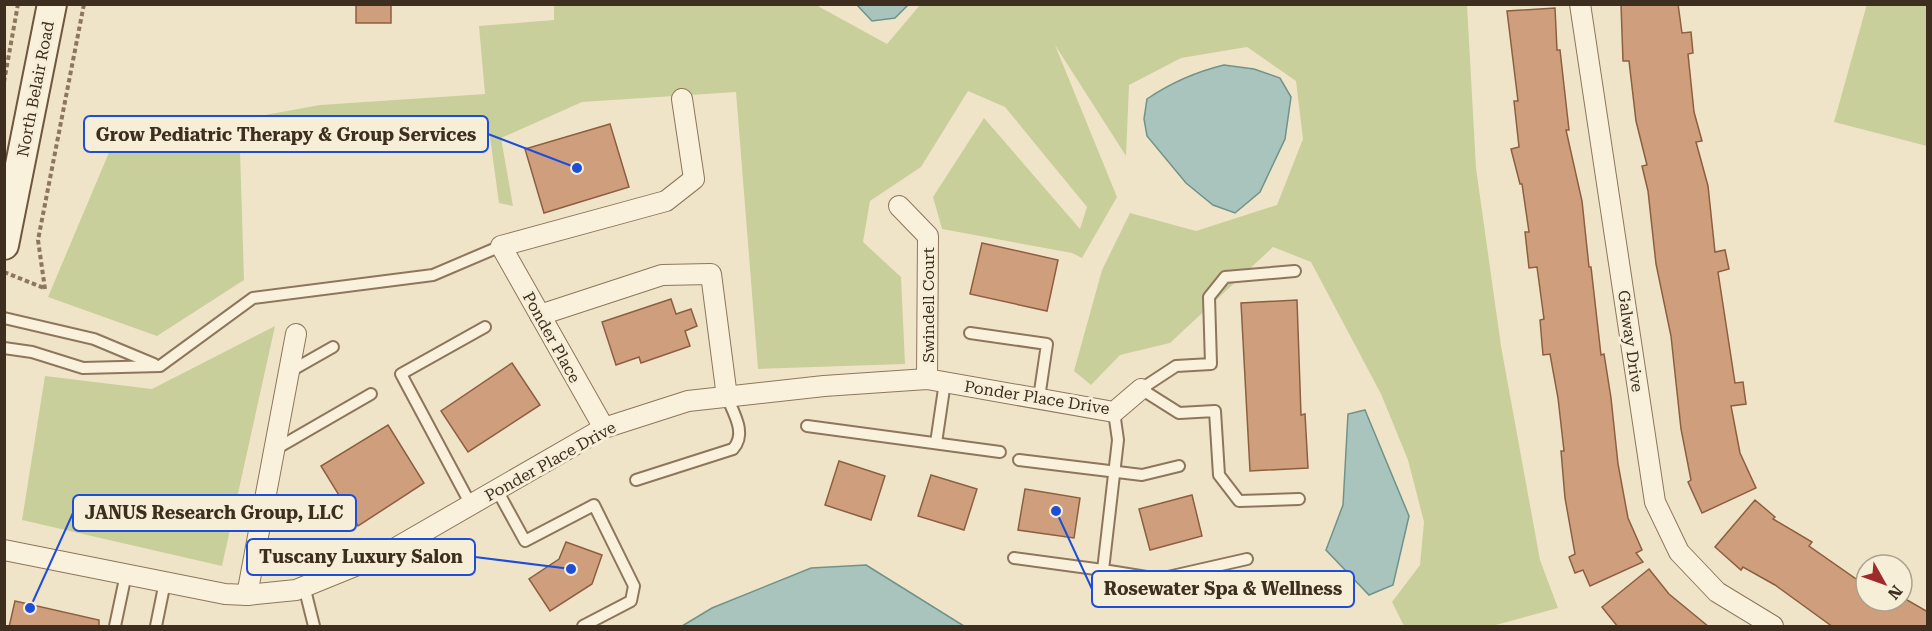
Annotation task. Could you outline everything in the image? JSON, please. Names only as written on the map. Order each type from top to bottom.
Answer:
[{"type":"main road","name":"North Belair Road","points":[[4,244],[52,4]]},
{"type":"street","name":"Galway Drive","points":[[1580,4],[1654,502],[1678,552],[1717,592],[1773,627]]},
{"type":"street","points":[[501,246],[666,201],[694,178],[682,99]]},
{"type":"street","name":"Swindell Court","points":[[899,206],[928,236],[936,381]]},
{"type":"street","name":"Ponder Place","points":[[501,246],[604,428]]},
{"type":"street","points":[[540,315],[662,275],[711,274],[727,397]]},
{"type":"street","points":[[247,596],[296,334]]},
{"type":"street","name":"Ponder Place Drive","points":[[4,550],[247,596],[304,586],[387,553],[604,428],[688,401],[936,381],[1114,412],[1141,389]]},
{"type":"lane","points":[[4,348],[32,352],[83,368],[160,366],[253,298],[433,275],[501,246]]},
{"type":"lane","points":[[1295,272],[1225,277],[1209,297],[1211,364],[1176,366],[1141,389],[1179,414],[1215,411],[1219,475],[1239,501],[1299,499]]},
{"type":"lane","points":[[4,318],[94,339],[160,366]]},
{"type":"lane","points":[[471,505],[401,374],[485,327]]},
{"type":"lane","points":[[970,333],[1047,344],[1039,398]]},
{"type":"lane","points":[[289,372],[333,347]]},
{"type":"lane","points":[[936,381],[936,443]]},
{"type":"lane","points":[[274,451],[371,394]]},
{"type":"lane","points":[[636,480],[733,449],[740,438],[740,431],[727,397]]},
{"type":"lane","points":[[1103,570],[1118,440],[1114,412]]},
{"type":"lane","points":[[807,426],[1000,452]]},
{"type":"lane","points":[[1019,460],[1142,475],[1179,466]]},
{"type":"lane","points":[[497,490],[525,541],[594,505],[634,586],[631,601],[583,627]]},
{"type":"lane","points":[[260,522],[286,523],[306,519],[334,508]]},
{"type":"lane","points":[[1014,558],[1159,579],[1246,559]]},
{"type":"lane","points":[[116,627],[126,574]]},
{"type":"lane","points":[[156,627],[165,582]]},
{"type":"lane","points":[[304,586],[314,627]]},
{"type":"path","points":[[4,82],[18,4]]},
{"type":"path","points":[[4,272],[45,289],[38,240],[84,4]]},
{"type":"green space","points":[[1867,4],[1927,5],[1927,146],[1834,122]]},
{"type":"green space","points":[[554,5],[816,5],[887,44],[920,5],[1467,5],[1476,168],[1501,346],[1540,560],[1558,608],[1492,626],[1404,626],[1392,602],[1420,565],[1424,522],[1408,460],[1381,394],[1311,262],[1273,247],[1170,343],[1120,355],[1091,385],[1074,371],[1102,270],[1130,213],[1196,231],[1277,205],[1303,139],[1296,81],[1247,47],[1181,58],[1129,85],[1126,156],[1055,45],[1117,197],[1082,258],[1072,253],[942,229],[933,197],[984,118],[1080,229],[1087,207],[1005,107],[968,91],[921,167],[870,201],[863,242],[901,277],[905,364],[758,369],[736,92],[582,102],[501,138],[513,206],[499,203],[488,123],[240,150],[244,280],[157,336],[48,297],[113,143],[320,105],[485,94],[479,26],[554,20]]},
{"type":"green space","points":[[275,326],[222,566],[22,520],[45,376],[152,389]]},
{"type":"water","points":[[857,5],[908,5],[895,18],[872,21]]},
{"type":"water","points":[[1224,65],[1254,69],[1280,78],[1291,97],[1285,139],[1260,192],[1235,213],[1213,205],[1186,183],[1147,136],[1144,119],[1147,99],[1184,78]]},
{"type":"water","points":[[1365,410],[1409,516],[1393,585],[1369,595],[1326,550],[1343,505],[1348,414]]},
{"type":"water","points":[[866,565],[964,626],[682,626],[712,608],[811,568]]},
{"type":"building","points":[[356,4],[391,4],[391,23],[356,23]]},
{"type":"building","points":[[1621,4],[1678,4],[1682,33],[1691,32],[1693,53],[1688,54],[1694,112],[1702,141],[1696,142],[1708,186],[1715,252],[1725,250],[1729,269],[1718,272],[1735,383],[1743,382],[1746,404],[1731,406],[1740,453],[1756,488],[1702,513],[1688,482],[1691,480],[1681,429],[1671,336],[1656,264],[1648,191],[1642,166],[1647,165],[1636,121],[1629,61],[1623,61]]},
{"type":"building","points":[[1555,8],[1557,50],[1560,50],[1569,130],[1566,130],[1582,201],[1601,355],[1604,354],[1611,398],[1618,464],[1628,518],[1642,550],[1636,553],[1643,562],[1590,586],[1583,570],[1575,573],[1569,557],[1575,554],[1565,498],[1561,451],[1564,451],[1558,398],[1550,354],[1543,355],[1540,320],[1544,319],[1537,267],[1529,268],[1525,232],[1529,232],[1522,184],[1520,184],[1511,149],[1519,147],[1514,101],[1518,101],[1507,11]]},
{"type":"building","points":[[610,124],[629,187],[544,213],[525,149]]},
{"type":"building","points":[[982,243],[1058,260],[1047,311],[970,294]]},
{"type":"building","points":[[671,299],[676,314],[691,309],[697,326],[685,331],[690,346],[641,363],[639,357],[616,365],[602,322]]},
{"type":"building","points":[[1297,300],[1301,415],[1305,414],[1308,468],[1250,471],[1241,303]]},
{"type":"building","points":[[512,363],[540,405],[468,452],[441,411]]},
{"type":"building","points":[[388,425],[424,483],[358,526],[321,466]]},
{"type":"building","points":[[839,461],[885,476],[871,520],[825,505]]},
{"type":"building","points":[[931,475],[977,489],[964,530],[918,516]]},
{"type":"building","points":[[1025,489],[1080,498],[1074,538],[1018,530]]},
{"type":"building","points":[[1192,495],[1202,536],[1150,550],[1139,509]]},
{"type":"building","points":[[1755,500],[1775,517],[1773,519],[1812,542],[1809,546],[1854,578],[1854,613],[1914,613],[1914,604],[1928,612],[1928,627],[1833,627],[1775,585],[1743,567],[1741,570],[1715,547]]},
{"type":"building","points":[[566,542],[602,555],[592,584],[550,611],[529,579],[559,559]]},
{"type":"building","points":[[1649,569],[1669,594],[1709,627],[1618,627],[1602,607]]},
{"type":"building","points":[[15,601],[99,620],[99,627],[9,627]]},
{"type":"place","name":"Grow Pediatric Therapy & Group Services","points":[[577,168]]},
{"type":"place","name":"Rosewater Spa & Wellness","points":[[1056,511]]},
{"type":"place","name":"Tuscany Luxury Salon","points":[[571,569]]},
{"type":"place","name":"JANUS Research Group, LLC","points":[[30,608]]}]
